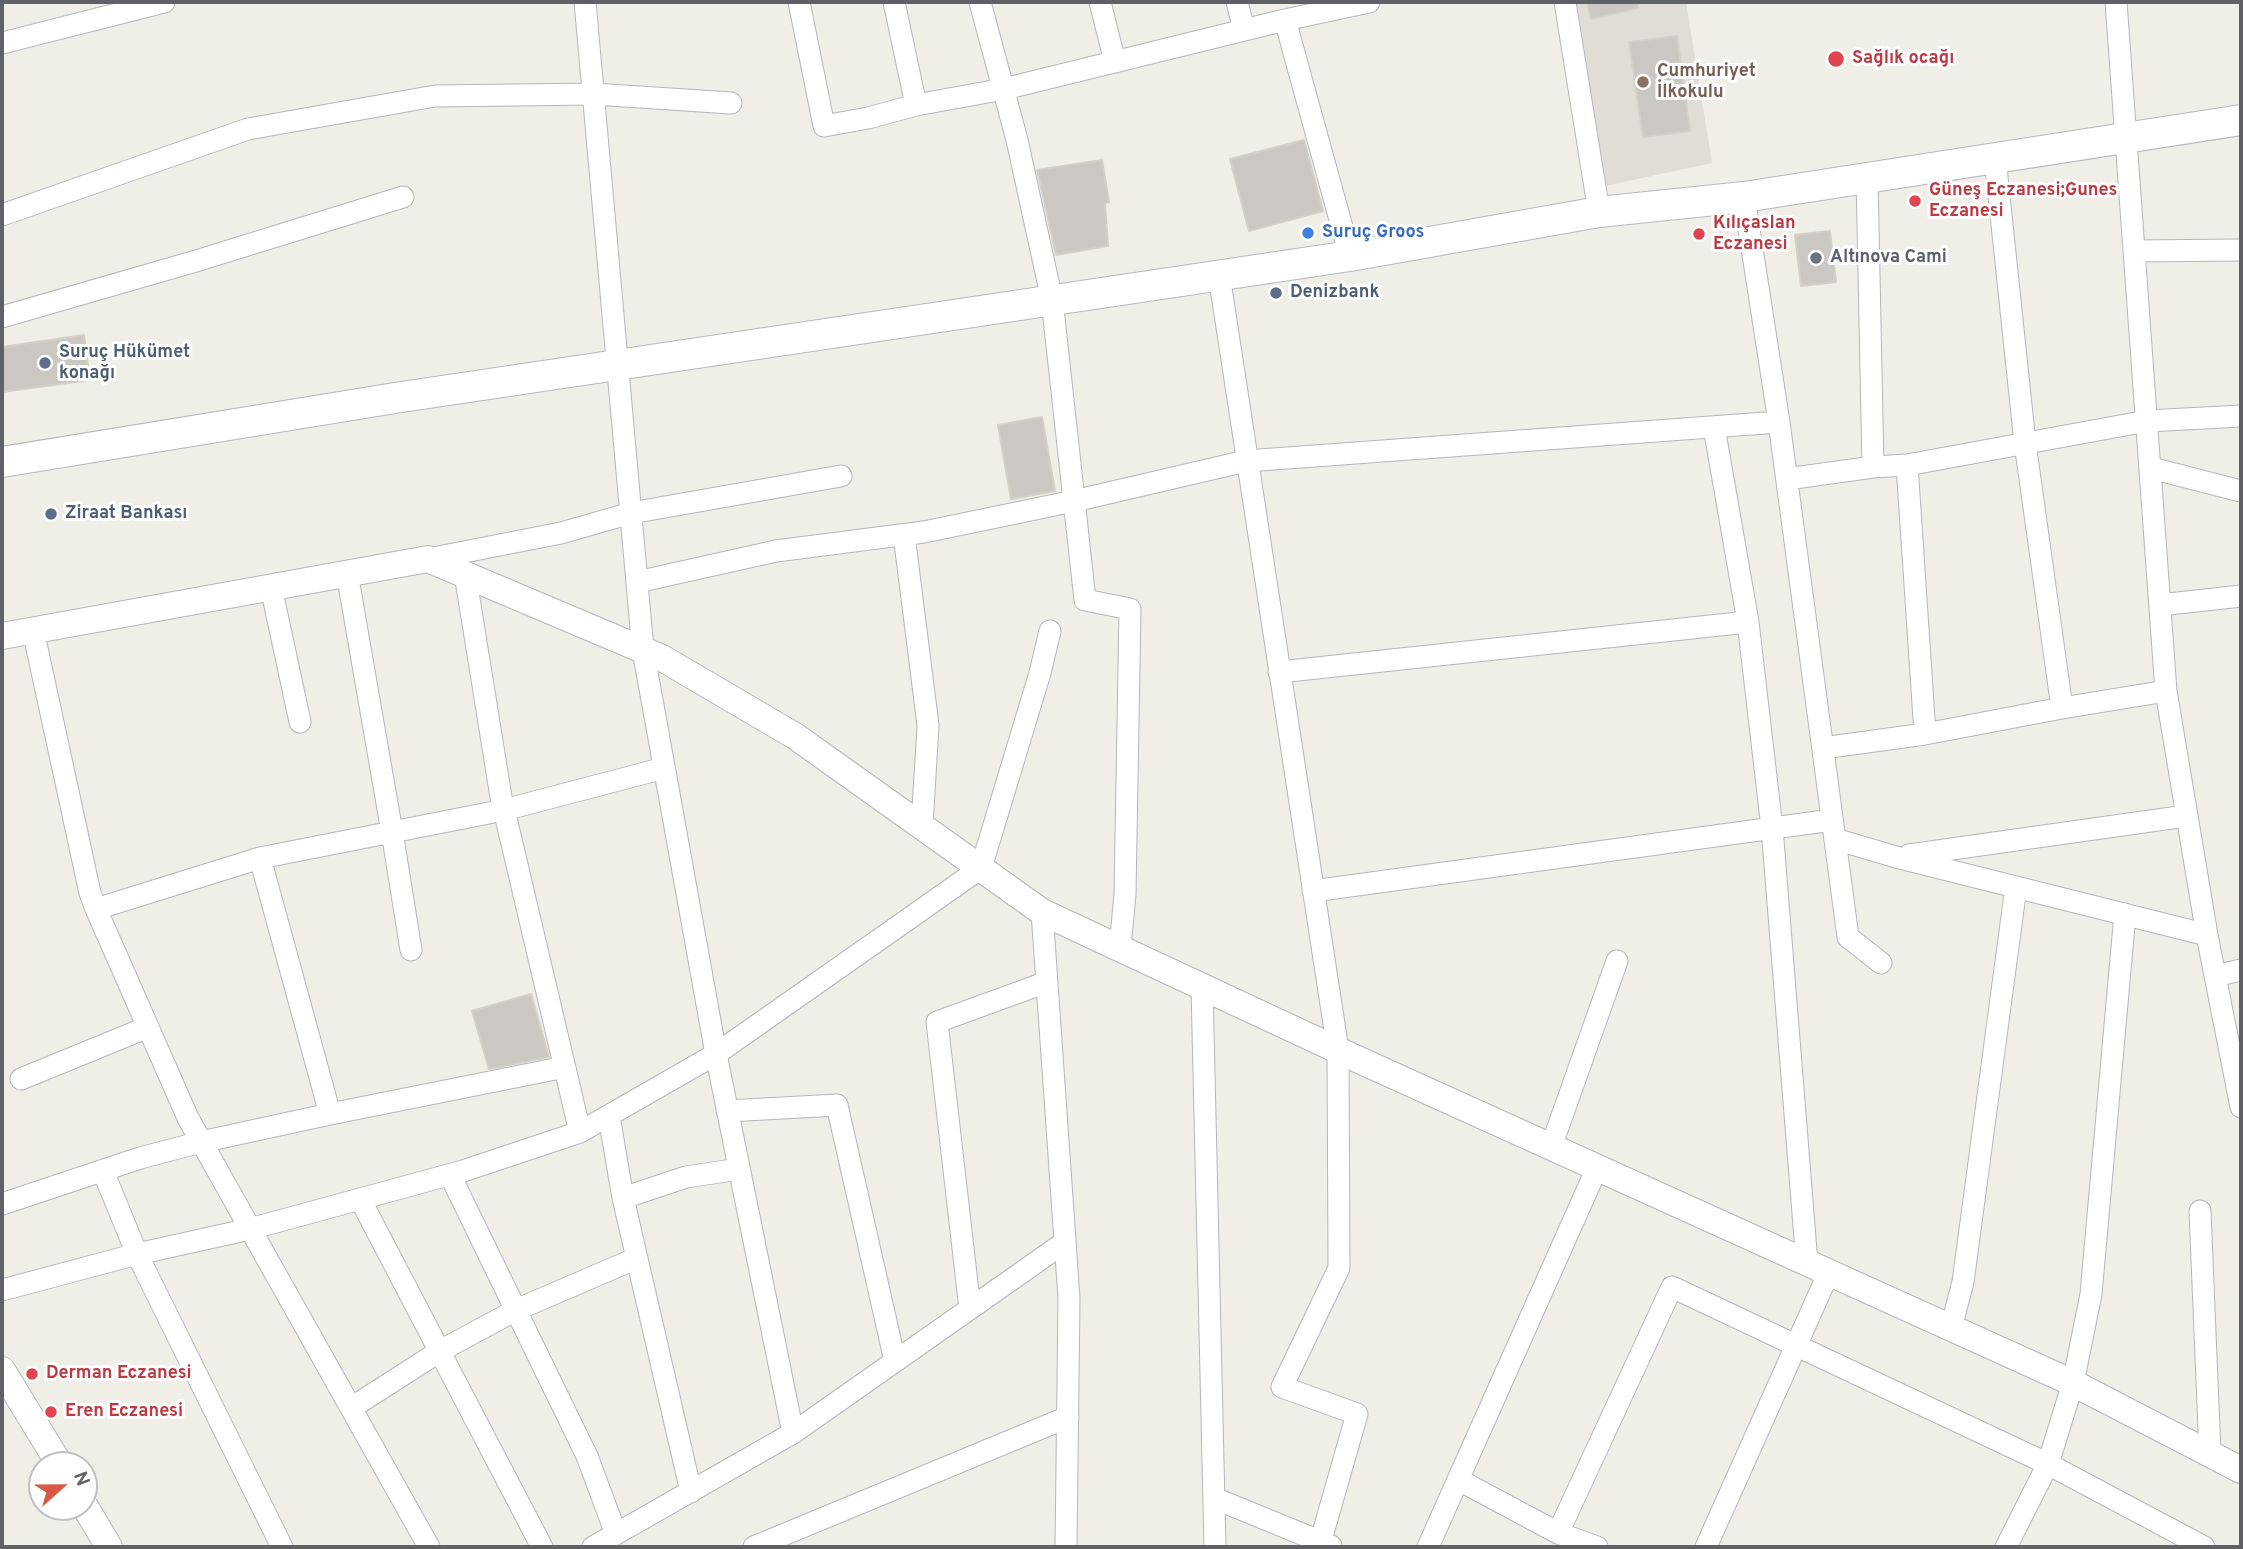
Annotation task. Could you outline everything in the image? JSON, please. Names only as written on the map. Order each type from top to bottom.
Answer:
[{"type":"main road","points":[[2,462],[382,400],[1350,256],[1599,212],[1744,197],[2241,120]]},
{"type":"street","points":[[2,43],[164,2]]},
{"type":"street","points":[[585,2],[643,650],[716,1054],[793,1433]]},
{"type":"street","points":[[799,2],[824,126],[1004,89],[1368,2]]},
{"type":"street","points":[[894,2],[916,105]]},
{"type":"street","points":[[980,2],[1017,140],[1052,300],[1085,600],[1130,609],[1125,894],[1120,948]]},
{"type":"street","points":[[1100,2],[1115,62]]},
{"type":"street","points":[[1237,2],[1244,30]]},
{"type":"street","points":[[1565,2],[1599,212]]},
{"type":"street","points":[[2116,2],[2166,691],[2214,976],[2241,1107]]},
{"type":"street","points":[[1285,20],[1350,256]]},
{"type":"street","points":[[2,215],[248,129],[435,96],[594,94],[731,103]]},
{"type":"street","points":[[1995,158],[2025,443],[2062,708]]},
{"type":"street","points":[[1867,177],[1873,467]]},
{"type":"street","points":[[2,317],[403,197]]},
{"type":"street","points":[[1744,197],[1779,422],[1848,937],[1881,962]]},
{"type":"street","points":[[2135,251],[2241,250]]},
{"type":"street","points":[[1214,1498],[1324,1545],[1357,1414],[1282,1387],[1339,1268],[1338,1050],[1219,275]]},
{"type":"street","points":[[1787,479],[1908,465],[2147,421],[2241,416]]},
{"type":"street","points":[[637,582],[776,551],[904,535],[1074,501],[1246,461],[1779,422]]},
{"type":"street","points":[[1706,1547],[1795,1347],[1818,1268],[1748,622],[1714,427]]},
{"type":"street","points":[[1908,465],[1925,734]]},
{"type":"street","points":[[2151,468],[2241,491]]},
{"type":"street","points":[[2,636],[428,559],[561,533],[631,513],[841,476]]},
{"type":"street","points":[[904,535],[928,725],[922,826]]},
{"type":"street","points":[[428,559],[662,658],[795,736],[1042,912],[1338,1050],[2073,1383],[2241,1470]]},
{"type":"street","points":[[347,573],[411,950]]},
{"type":"street","points":[[465,574],[505,810],[580,1132]]},
{"type":"street","points":[[271,587],[300,722]]},
{"type":"street","points":[[2160,605],[2241,596]]},
{"type":"street","points":[[1279,672],[1748,622]]},
{"type":"street","points":[[33,630],[90,893],[96,909],[188,1118],[429,1547]]},
{"type":"street","points":[[2,1290],[137,1254],[250,1229],[450,1175],[580,1132],[716,1054],[981,868],[1051,631]]},
{"type":"street","points":[[1823,748],[1925,734],[2166,691]]},
{"type":"street","points":[[96,909],[261,858],[505,810],[664,768]]},
{"type":"street","points":[[1896,857],[2186,816]]},
{"type":"street","points":[[1313,891],[1772,828],[1833,829],[1896,857],[2207,935]]},
{"type":"street","points":[[261,858],[330,1114]]},
{"type":"street","points":[[1951,1328],[1963,1282],[2016,887]]},
{"type":"street","points":[[1042,912],[1069,1298],[1066,1547]]},
{"type":"street","points":[[2006,1547],[2048,1464],[2073,1383],[2091,1294],[2125,914]]},
{"type":"street","points":[[1551,1147],[1617,961]]},
{"type":"street","points":[[2214,976],[2241,970]]},
{"type":"street","points":[[970,1309],[937,1022],[1047,982]]},
{"type":"street","points":[[1202,987],[1215,1547]]},
{"type":"street","points":[[21,1079],[148,1027]]},
{"type":"street","points":[[2,1204],[201,1142],[565,1068]]},
{"type":"street","points":[[727,1111],[836,1105],[895,1361]]},
{"type":"street","points":[[609,1116],[623,1198],[691,1492]]},
{"type":"street","points":[[1428,1547],[1597,1168]]},
{"type":"street","points":[[623,1198],[685,1177],[739,1169]]},
{"type":"street","points":[[103,1171],[137,1254],[282,1547]]},
{"type":"street","points":[[450,1175],[587,1456],[616,1534]]},
{"type":"street","points":[[360,1199],[542,1547]]},
{"type":"street","points":[[2200,1211],[2210,1454]]},
{"type":"street","points":[[593,1547],[793,1433],[1065,1242]]},
{"type":"street","points":[[351,1408],[440,1351],[516,1310],[637,1258]]},
{"type":"street","points":[[1558,1533],[1672,1287],[2048,1464],[2170,1539],[2204,1547]]},
{"type":"street","points":[[2,1370],[51,1451]]},
{"type":"street","points":[[754,1547],[1068,1417]]},
{"type":"street","points":[[1459,1480],[1558,1533],[1597,1547]]},
{"type":"street","points":[[94,1521],[109,1547]]},
{"type":"shaded area","name":"Cumhuriyet İlkokulu","points":[[1572,2],[1686,2],[1712,163],[1605,186]]},
{"type":"building","points":[[1587,2],[1637,2],[1638,8],[1591,19]]},
{"type":"building","points":[[1677,36],[1690,131],[1643,137],[1629,42]]},
{"type":"building","points":[[1304,140],[1323,211],[1249,231],[1230,159]]},
{"type":"building","points":[[1102,160],[1109,202],[1105,203],[1108,246],[1056,255],[1037,170]]},
{"type":"building","name":"Altınova Cami","points":[[1830,231],[1836,282],[1801,286],[1795,235]]},
{"type":"building","name":"Suruç Hükümet konağı","points":[[84,335],[90,380],[2,392],[2,347]]},
{"type":"building","points":[[1042,417],[1055,491],[1011,499],[998,425]]},
{"type":"building","points":[[531,994],[549,1057],[489,1069],[472,1011]]},
{"type":"place","name":"Sağlık ocağı","points":[[1836,59]]},
{"type":"place","name":"Cumhuriyet İlkokulu","points":[[1643,82]]},
{"type":"place","name":"Güneş Eczanesi;Gunes Eczanesi","points":[[1915,201]]},
{"type":"place","name":"Suruç Groos","points":[[1308,233]]},
{"type":"place","name":"Kılıçaslan Eczanesi","points":[[1699,234]]},
{"type":"place","name":"Altınova Cami","points":[[1816,258]]},
{"type":"place","name":"Denizbank","points":[[1276,293]]},
{"type":"place","name":"Suruç Hükümet konağı","points":[[45,363]]},
{"type":"place","name":"Ziraat Bankası","points":[[51,514]]},
{"type":"place","name":"Derman Eczanesi","points":[[32,1374]]},
{"type":"place","name":"Eren Eczanesi","points":[[51,1412]]}]
